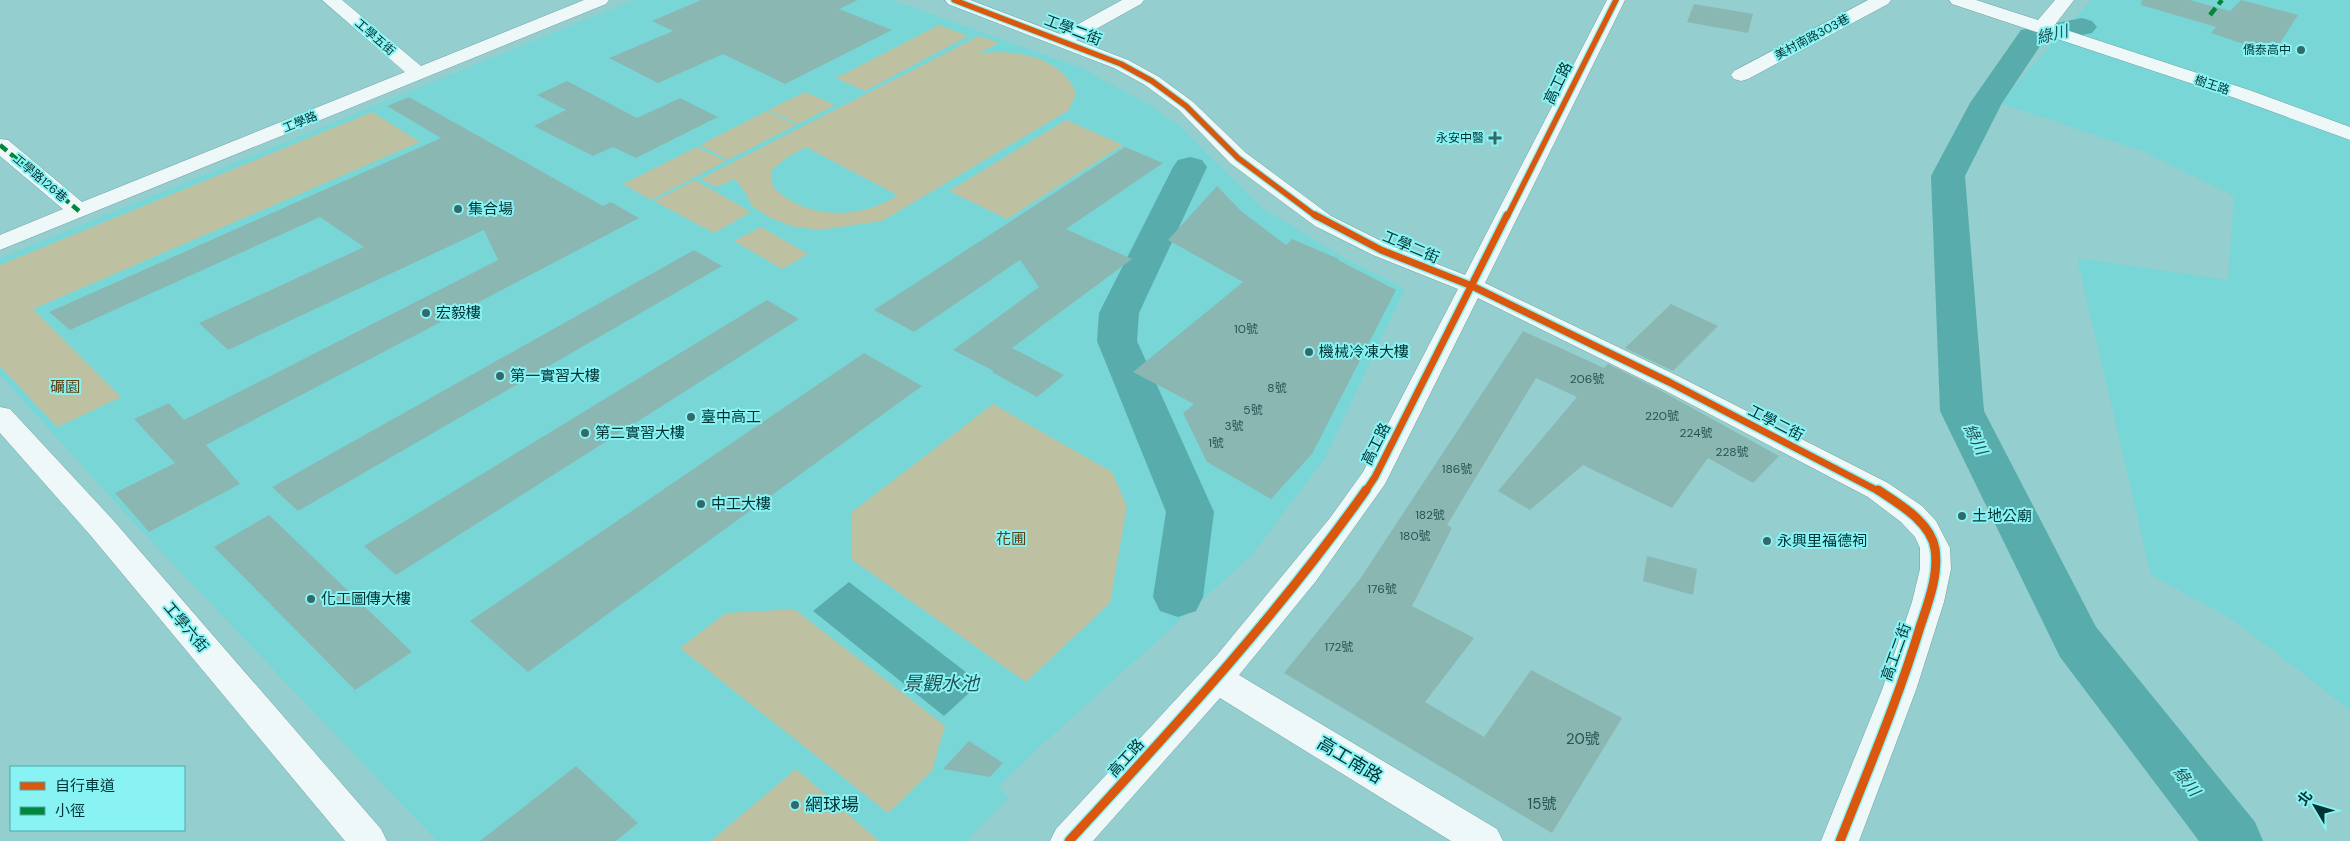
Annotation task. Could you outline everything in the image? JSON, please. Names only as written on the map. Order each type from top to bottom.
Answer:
[{"type":"street","name":"工學五街","points":[[331,0],[419,74]]},
{"type":"street","name":"工學路","points":[[0,243],[600,0]]},
{"type":"street","name":"工學二街","points":[[954,0],[1063,40],[1121,64],[1152,81],[1186,106],[1238,158],[1323,221],[1382,250],[1472,286],[1669,382],[1878,490]]},
{"type":"street","points":[[1063,40],[1135,0]]},
{"type":"street","name":"高工路","points":[[1069,841],[1217,679],[1337,529],[1375,477],[1616,0]]},
{"type":"street","name":"美村南路303巷","points":[[1741,75],[1882,0]]},
{"type":"street","name":"樹王路","points":[[1958,0],[2073,40],[2242,94],[2350,134]]},
{"type":"street","points":[[2041,29],[2065,0]]},
{"type":"street","name":"工學路126巷","points":[[0,145],[80,211]]},
{"type":"street","name":"工學六街","points":[[0,416],[102,528],[368,841]]},
{"type":"street","name":"高工二街","points":[[1840,841],[1910,655],[1936,576],[1936,550],[1928,531],[1907,509],[1878,490]]},
{"type":"street","name":"高工南路","points":[[1217,679],[1484,841]]},
{"type":"shaded area","name":"臺中高工","points":[[634,0],[892,0],[1081,68],[1146,103],[1179,125],[1262,208],[1349,261],[1405,289],[1325,458],[1252,555],[1036,750],[999,786],[1008,799],[966,841],[437,841],[135,524],[0,375],[0,258]]},
{"type":"shaded area","points":[[2091,0],[2350,0],[2350,710],[2235,621],[2151,575],[2077,258],[2228,280],[2234,196],[2142,151],[2000,103]]},
{"type":"green space","points":[[939,25],[968,36],[865,91],[836,78]]},
{"type":"green space","points":[[979,36],[999,43],[979,53],[1021,54],[1048,63],[1060,71],[1069,81],[1076,94],[1069,110],[882,221],[819,230],[791,226],[769,217],[752,206],[745,192],[735,179],[716,187],[700,179]],"holes":[[[806,147],[897,195],[867,209],[834,213],[817,211],[801,206],[786,198],[773,187],[771,171],[786,158]]]},
{"type":"green space","points":[[805,92],[835,105],[798,124],[768,110]]},
{"type":"green space","points":[[767,111],[796,125],[728,160],[700,145]]},
{"type":"green space","name":"礪園","points":[[372,112],[420,142],[33,309],[121,397],[57,427],[0,366],[0,265]]},
{"type":"green space","points":[[1066,120],[1123,145],[1007,219],[949,191]]},
{"type":"green space","points":[[697,147],[726,161],[651,200],[623,184]]},
{"type":"green space","points":[[695,180],[751,212],[714,233],[654,201]]},
{"type":"green space","points":[[761,227],[808,254],[782,269],[734,241]]},
{"type":"green space","name":"花圃","points":[[993,404],[1112,472],[1127,506],[1110,603],[1026,682],[851,559],[852,512]]},
{"type":"green space","points":[[794,609],[945,726],[932,771],[888,813],[680,648],[726,613]]},
{"type":"green space","name":"網球場","points":[[796,769],[879,841],[711,841]]},
{"type":"water","name":"景觀水池","points":[[849,582],[980,683],[944,716],[813,611]]},
{"type":"building","points":[[701,0],[858,0],[839,9],[892,30],[785,84],[723,54],[658,83],[609,58],[673,31],[652,21]]},
{"type":"building","points":[[2142,0],[2190,0],[2230,11],[2241,0],[2298,15],[2273,54],[2211,33],[2216,27],[2141,5]]},
{"type":"building","points":[[1694,4],[1753,14],[1748,33],[1687,22]]},
{"type":"building","points":[[567,81],[637,118],[680,98],[718,117],[636,158],[613,147],[593,156],[534,126],[566,110],[537,95]]},
{"type":"building","points":[[409,97],[603,206],[611,202],[639,218],[206,445],[240,484],[149,532],[115,493],[175,463],[134,419],[169,403],[184,420],[498,260],[484,230],[228,350],[199,323],[364,247],[320,217],[70,330],[49,312],[441,138],[387,106]]},
{"type":"building","points":[[1125,147],[1163,163],[1066,229],[1132,259],[1012,348],[1064,375],[1037,397],[992,372],[994,371],[953,350],[1039,287],[1020,260],[914,332],[874,310]]},
{"type":"building","points":[[1217,186],[1241,211],[1286,245],[1292,239],[1339,259],[1396,290],[1312,454],[1271,499],[1207,462],[1183,413],[1194,404],[1133,372],[1243,282],[1168,240]]},
{"type":"building","name":"第一實習大樓","points":[[694,250],[722,266],[298,511],[272,487]]},
{"type":"building","name":"第二實習大樓","points":[[767,300],[799,319],[396,575],[364,546]]},
{"type":"building","points":[[1671,304],[1718,326],[1673,371],[1625,348]]},
{"type":"building","points":[[1523,331],[1604,368],[1608,364],[1656,388],[1779,456],[1753,483],[1708,458],[1672,508],[1583,465],[1530,510],[1498,491],[1577,397],[1536,378],[1447,525],[1452,528],[1412,606],[1474,638],[1425,702],[1484,737],[1531,670],[1622,718],[1552,833],[1284,673],[1360,579]]},
{"type":"building","name":"中工大樓","points":[[864,353],[922,386],[528,672],[470,621]]},
{"type":"building","name":"化工圖傳大樓","points":[[269,515],[412,652],[355,690],[214,547]]},
{"type":"building","points":[[1647,556],[1697,569],[1693,595],[1643,581]]},
{"type":"building","points":[[969,741],[1003,763],[990,777],[943,769]]},
{"type":"building","points":[[576,766],[638,823],[616,841],[480,841]]},
{"type":"waterway","name":"綠川","points":[[2082,27],[2032,36],[1986,103],[1948,176],[1962,411],[2078,642],[2234,841]]},
{"type":"waterway","points":[[1178,597],[1190,512],[1117,341],[1119,313],[1190,167]]},
{"type":"marked path","points":[[2210,15],[2222,0]]},
{"type":"marked path","points":[[0,145],[79,211]]},
{"type":"cycle path","points":[[954,0],[1121,64],[1152,81],[1186,106],[1238,158],[1323,221],[1381,250],[1472,286],[1669,382],[1878,490],[1912,514],[1926,529],[1935,548],[1935,569],[1928,602],[1899,690],[1840,841]]},
{"type":"cycle path","points":[[1069,841],[1189,709],[1267,619],[1305,573],[1375,477],[1616,0]]},
{"type":"place","name":"僑泰高中","points":[[2301,50]]},
{"type":"place","name":"永安中醫","points":[[1495,138]]},
{"type":"place","name":"集合場","points":[[458,209]]},
{"type":"place","name":"宏毅樓","points":[[426,313]]},
{"type":"place","name":"機械冷凍大樓","points":[[1309,352]]},
{"type":"place","name":"第一實習大樓","points":[[500,376]]},
{"type":"place","name":"臺中高工","points":[[691,417]]},
{"type":"place","name":"第二實習大樓","points":[[585,433]]},
{"type":"place","name":"中工大樓","points":[[701,504]]},
{"type":"place","name":"土地公廟","points":[[1962,516]]},
{"type":"place","name":"永興里福德祠","points":[[1767,541]]},
{"type":"place","name":"化工圖傳大樓","points":[[311,599]]},
{"type":"place","name":"網球場","points":[[795,805]]}]
